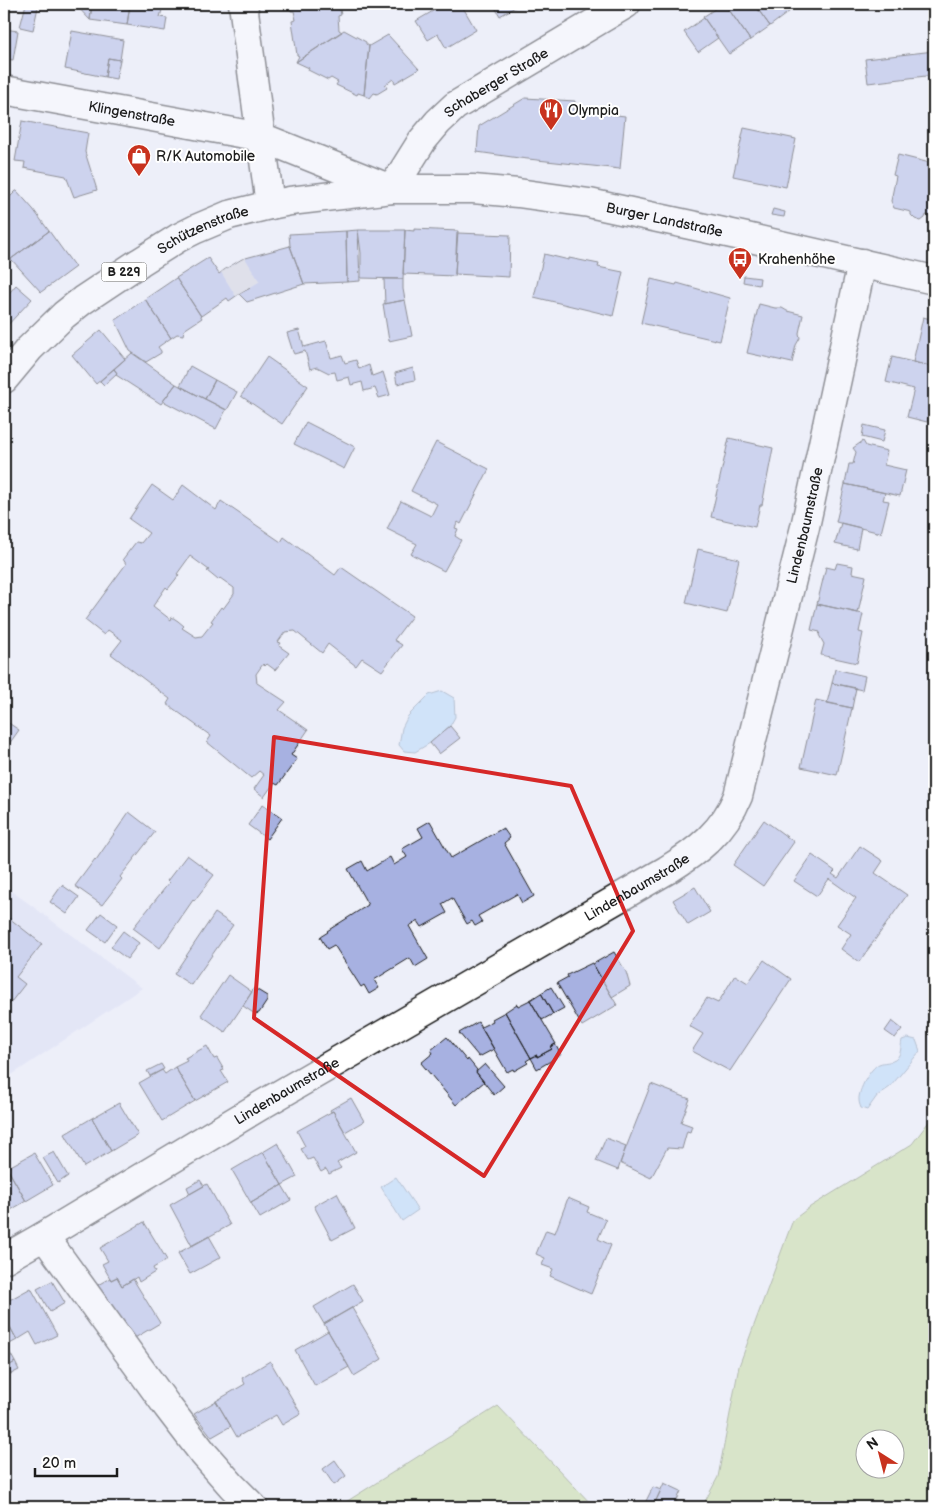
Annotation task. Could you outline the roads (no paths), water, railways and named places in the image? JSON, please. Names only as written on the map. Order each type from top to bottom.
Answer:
[{"type":"street","points":[[243,4],[270,205]]},
{"type":"street","name":"Schaberger Straße","points":[[392,189],[422,141],[455,106],[626,4]]},
{"type":"street","name":"Klingenstraße","points":[[4,90],[261,137]]},
{"type":"street","name":"Burger Landstraße","points":[[261,137],[392,189]]},
{"type":"street","name":"Burger Landstraße","points":[[270,205],[392,189],[473,189],[568,200],[616,208],[934,280]]},
{"type":"street","name":"Schützenstraße","points":[[4,379],[29,349],[64,315],[140,262],[178,238],[212,222],[228,215],[270,205]]},
{"type":"street","name":"Lindenbaumstraße","points":[[4,1259],[266,1103],[668,870],[694,853],[711,838],[726,819],[738,796],[804,527],[862,263]]},
{"type":"street","points":[[44,1236],[167,1406],[232,1486],[254,1507]]},
{"type":"water","points":[[442,691],[454,698],[455,717],[450,726],[430,743],[415,752],[404,751],[399,745],[402,728],[408,716],[429,695]]},
{"type":"water","points":[[908,1038],[916,1040],[920,1051],[890,1087],[877,1096],[867,1110],[861,1108],[859,1096],[868,1075],[879,1064],[895,1060],[900,1052],[902,1040]]},
{"type":"water","points":[[396,1177],[418,1210],[402,1221],[381,1187]]},
{"type":"tunnel","points":[[233,265],[254,299]]},
{"type":"place","name":"Olympia","points":[[551,131]]},
{"type":"place","name":"R/K Automobile","points":[[139,177]]},
{"type":"place","name":"Krahenhöhe","points":[[740,280]]}]
